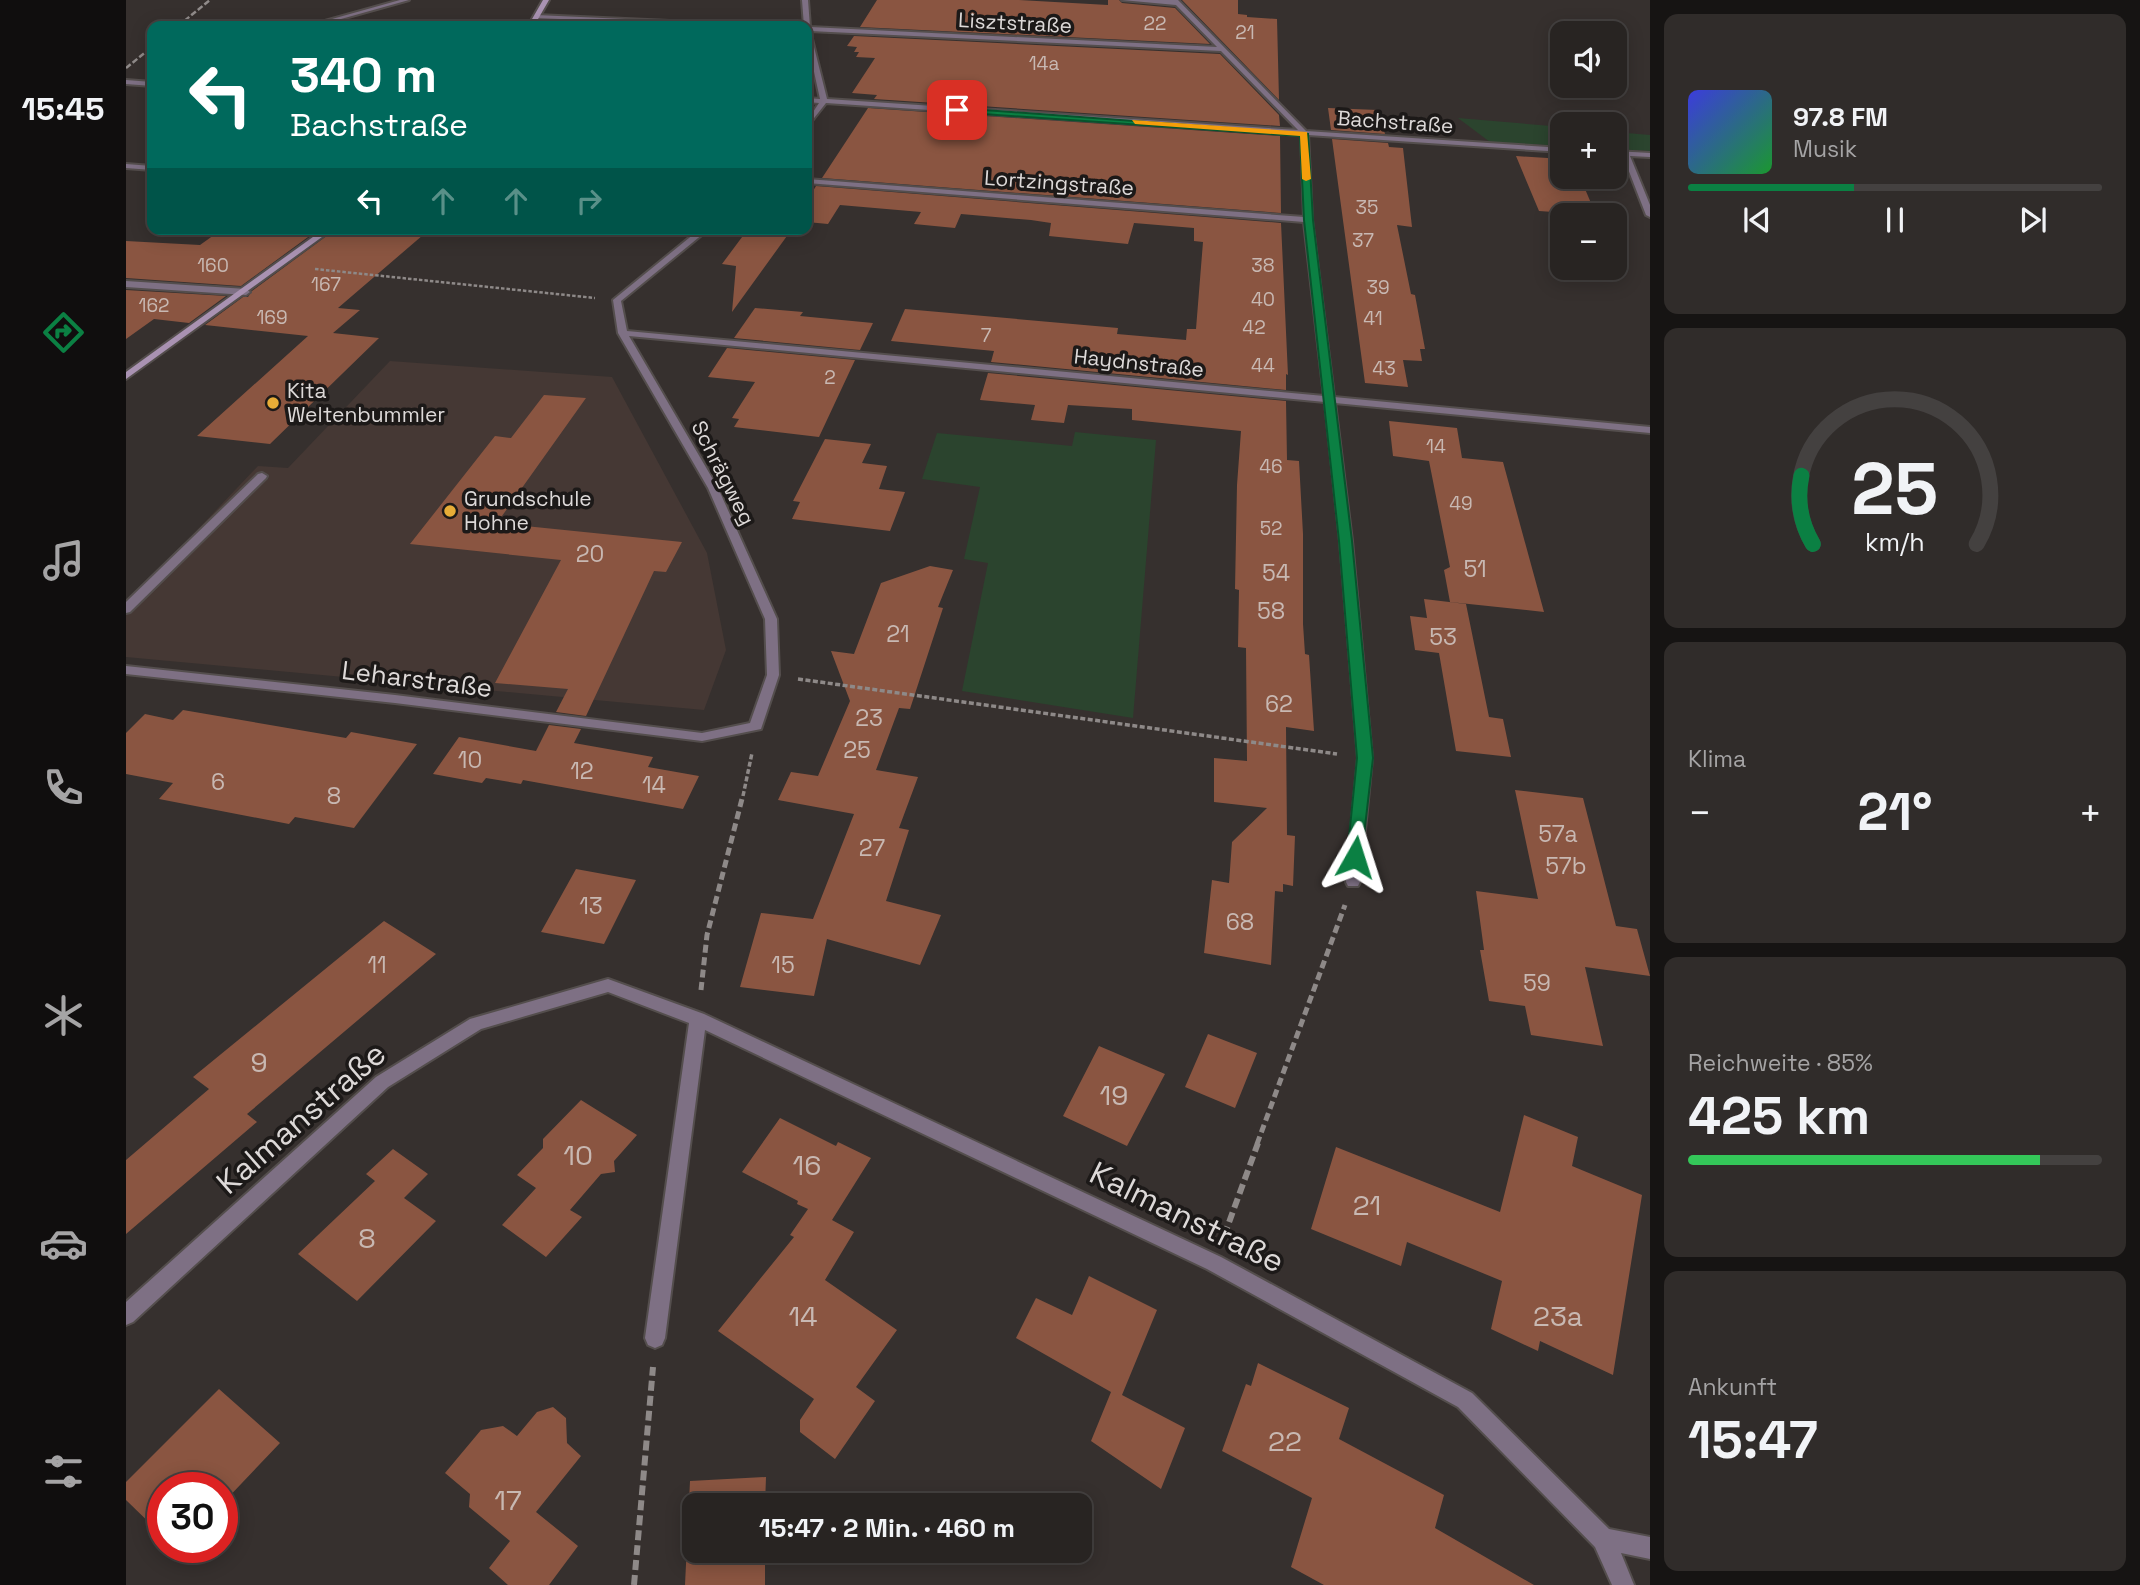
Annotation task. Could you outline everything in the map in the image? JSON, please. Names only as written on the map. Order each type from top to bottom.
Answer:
[{"type":"street","points":[[328,21],[406,0]]},
{"type":"street","points":[[534,21],[546,0]]},
{"type":"street","points":[[806,0],[807,21]]},
{"type":"street","points":[[1125,0],[1176,1],[1304,134],[1308,220],[1330,401],[1365,758],[1353,882]]},
{"type":"street","points":[[536,17],[625,21]]},
{"type":"street","name":"Lisztstraße","points":[[812,29],[1221,49]]},
{"type":"street","points":[[812,50],[824,101],[812,118]]},
{"type":"street","points":[[126,82],[147,84]]},
{"type":"street","name":"Bachstraße","points":[[812,100],[1550,149]]},
{"type":"street","points":[[1627,154],[1650,155]]},
{"type":"street","points":[[1627,157],[1650,215]]},
{"type":"street","points":[[126,166],[147,168]]},
{"type":"street","name":"Lortzingstraße","points":[[812,181],[1308,220]]},
{"type":"street","points":[[126,376],[247,292],[321,235]]},
{"type":"street","points":[[617,300],[698,235]]},
{"type":"street","points":[[126,284],[247,292]]},
{"type":"street","name":"Schrägweg","points":[[617,300],[624,333],[713,488],[771,619],[773,675],[756,726]]},
{"type":"street","name":"Haydnstraße","points":[[624,333],[1650,430]]},
{"type":"street","points":[[126,609],[262,476]]},
{"type":"street","name":"Leharstraße","points":[[126,670],[396,699],[702,737],[756,726]]},
{"type":"street","name":"Kalmanstraße","points":[[126,1315],[382,1082],[476,1024],[608,985],[698,1019],[1214,1263],[1465,1400],[1603,1539],[1623,1585]]},
{"type":"street","points":[[655,1338],[698,1019]]},
{"type":"street","points":[[1603,1539],[1650,1548]]},
{"type":"path","points":[[281,265],[617,300]]},
{"type":"path","points":[[773,675],[1365,758]]},
{"type":"path","points":[[698,1019],[707,935],[747,781],[756,726]]},
{"type":"path","points":[[1214,1263],[1353,882]]},
{"type":"path","points":[[634,1585],[655,1338]]},
{"type":"shaded area","name":"Grundschule Hohne","points":[[390,361],[612,377],[707,553],[726,650],[704,710],[126,657],[126,605],[258,466],[288,468]]},
{"type":"green space","points":[[1458,118],[1550,126],[1550,145],[1490,142]]},
{"type":"green space","points":[[1627,133],[1650,135],[1650,151],[1627,150]]},
{"type":"green space","points":[[1075,432],[1156,440],[1133,718],[962,691],[988,563],[964,559],[980,487],[922,479],[937,433],[1072,446]]},
{"type":"building","points":[[877,0],[1019,0],[1108,5],[1108,0],[1119,0],[1122,3],[1175,8],[1210,44],[860,27]]},
{"type":"building","points":[[1182,0],[1238,0],[1238,14],[1277,19],[1279,100]]},
{"type":"building","points":[[854,36],[1220,54],[1279,115],[1280,126],[874,99],[877,95],[852,93],[875,58],[856,57],[859,52],[854,52],[857,47],[847,46]]},
{"type":"building","points":[[868,108],[1280,136],[1281,213],[822,178]]},
{"type":"building","points":[[1328,108],[1378,110],[1385,134],[1331,130]]},
{"type":"building","points":[[1332,139],[1388,143],[1389,147],[1403,148],[1412,227],[1397,225],[1411,294],[1415,295],[1425,349],[1420,349],[1422,361],[1403,360],[1408,387],[1365,383]]},
{"type":"building","points":[[1516,156],[1550,158],[1550,189],[1585,189],[1591,203],[1550,203],[1550,212],[1539,211]]},
{"type":"building","points":[[816,186],[1281,223],[1288,375],[1286,374],[1286,390],[991,362],[994,351],[891,341],[905,309],[1118,328],[1117,334],[1186,340],[1187,329],[1196,329],[1203,242],[1194,241],[1194,228],[1134,223],[1128,244],[1049,236],[1051,223],[1031,220],[961,214],[955,228],[914,224],[921,212],[840,205],[828,224],[812,222],[812,193]]},
{"type":"building","points":[[214,235],[311,235],[241,286],[126,278],[126,241],[200,245]]},
{"type":"building","points":[[328,235],[423,235],[338,308],[360,310],[333,333],[379,338],[270,444],[197,436],[308,336],[205,325],[243,297],[248,297],[252,291]]},
{"type":"building","points":[[744,235],[788,235],[732,312],[736,266],[722,264]]},
{"type":"building","points":[[126,290],[226,296],[189,323],[154,319],[126,339]]},
{"type":"building","points":[[755,308],[803,312],[800,316],[873,323],[860,350],[734,338]]},
{"type":"building","points":[[727,348],[855,360],[819,437],[734,427],[739,419],[732,418],[755,382],[708,377]]},
{"type":"building","points":[[988,373],[1286,401],[1287,460],[1299,461],[1303,534],[1303,624],[1305,654],[1309,655],[1314,731],[1286,727],[1287,835],[1295,836],[1293,886],[1283,884],[1283,892],[1275,891],[1271,965],[1204,953],[1212,880],[1229,883],[1232,842],[1267,808],[1214,802],[1214,758],[1247,761],[1246,648],[1238,647],[1239,590],[1235,589],[1241,431],[1132,420],[1132,409],[1068,405],[1064,423],[1031,420],[1035,405],[980,400]]},
{"type":"building","points":[[544,395],[586,398],[497,523],[682,542],[666,572],[654,571],[586,716],[556,712],[568,689],[495,683],[561,560],[410,544],[495,436],[511,438]]},
{"type":"building","points":[[1389,421],[1457,428],[1462,458],[1503,462],[1544,612],[1450,602],[1444,570],[1450,567],[1429,461],[1393,456]]},
{"type":"building","points":[[825,439],[871,444],[862,463],[887,466],[879,489],[905,492],[890,531],[792,519],[800,502],[793,501]]},
{"type":"building","points":[[930,566],[953,570],[938,607],[943,608],[910,709],[899,708],[876,770],[918,777],[899,828],[909,830],[886,901],[941,915],[920,965],[827,939],[814,996],[740,987],[761,913],[813,919],[854,814],[778,800],[791,772],[818,776],[850,701],[831,651],[854,654],[881,583]]},
{"type":"building","points":[[1424,599],[1466,604],[1489,717],[1503,719],[1511,757],[1456,751],[1439,653],[1415,650],[1410,616],[1427,618]]},
{"type":"building","points":[[183,710],[346,738],[351,732],[417,744],[354,828],[295,817],[289,824],[159,799],[173,783],[126,774],[126,733],[145,714],[173,720]]},
{"type":"building","points":[[549,725],[581,729],[574,743],[653,757],[648,767],[699,776],[683,809],[523,780],[521,784],[486,778],[482,783],[433,774],[459,737],[536,751]]},
{"type":"building","points":[[1515,790],[1583,798],[1616,926],[1637,929],[1650,976],[1585,967],[1603,1046],[1531,1035],[1525,1006],[1489,1001],[1480,950],[1484,950],[1476,891],[1538,899]]},
{"type":"building","points":[[576,869],[636,880],[604,944],[541,932]]},
{"type":"building","points":[[384,921],[436,954],[247,1114],[257,1122],[126,1234],[126,1160],[209,1089],[193,1077]]},
{"type":"building","points":[[1208,1034],[1257,1053],[1235,1108],[1185,1087]]},
{"type":"building","points":[[1099,1046],[1165,1074],[1127,1146],[1063,1116]]},
{"type":"building","points":[[581,1100],[637,1135],[614,1161],[615,1172],[601,1174],[570,1210],[582,1217],[546,1257],[502,1225],[536,1188],[517,1175],[543,1148],[543,1139]]},
{"type":"building","points":[[1524,1115],[1578,1137],[1572,1166],[1642,1195],[1613,1375],[1540,1341],[1538,1351],[1491,1329],[1502,1281],[1407,1242],[1401,1266],[1311,1229],[1336,1147],[1500,1212]]},
{"type":"building","points":[[780,1118],[836,1146],[838,1142],[871,1158],[832,1220],[854,1232],[825,1280],[897,1330],[856,1387],[875,1401],[835,1459],[800,1432],[800,1420],[814,1399],[718,1331],[794,1237],[790,1235],[808,1209],[742,1172]]},
{"type":"building","points":[[393,1149],[428,1174],[404,1198],[436,1221],[357,1301],[298,1254],[375,1181],[366,1174]]},
{"type":"building","points":[[1089,1276],[1157,1310],[1122,1395],[1185,1428],[1161,1489],[1091,1441],[1111,1392],[1016,1338],[1036,1298],[1072,1315]]},
{"type":"building","points":[[1258,1363],[1349,1408],[1339,1439],[1444,1495],[1435,1528],[1534,1585],[1324,1585],[1291,1567],[1312,1498],[1222,1451],[1246,1384],[1251,1386]]},
{"type":"building","points":[[219,1389],[280,1443],[238,1487],[238,1472],[147,1472],[147,1520],[126,1500],[126,1482]]},
{"type":"building","points":[[553,1407],[566,1418],[567,1443],[581,1456],[536,1512],[578,1546],[549,1585],[508,1585],[489,1568],[510,1541],[469,1507],[470,1494],[445,1473],[481,1430],[503,1426],[517,1436],[537,1412]]},
{"type":"building","points":[[766,1477],[765,1493],[689,1493],[690,1481]]},
{"type":"building","points":[[686,1563],[765,1563],[765,1585],[685,1585]]},
{"type":"railway","points":[[184,21],[210,0]]},
{"type":"railway","points":[[126,68],[147,51]]},
{"type":"slow traffic","points":[[1135,122],[1304,134],[1306,179]]},
{"type":"place","name":"Kita Weltenbummler","points":[[273,403]]},
{"type":"place","name":"Grundschule Hohne","points":[[450,511]]},
{"type":"route","points":[[957,110],[1304,134],[1308,220],[1346,541],[1365,758],[1355,857]]}]
